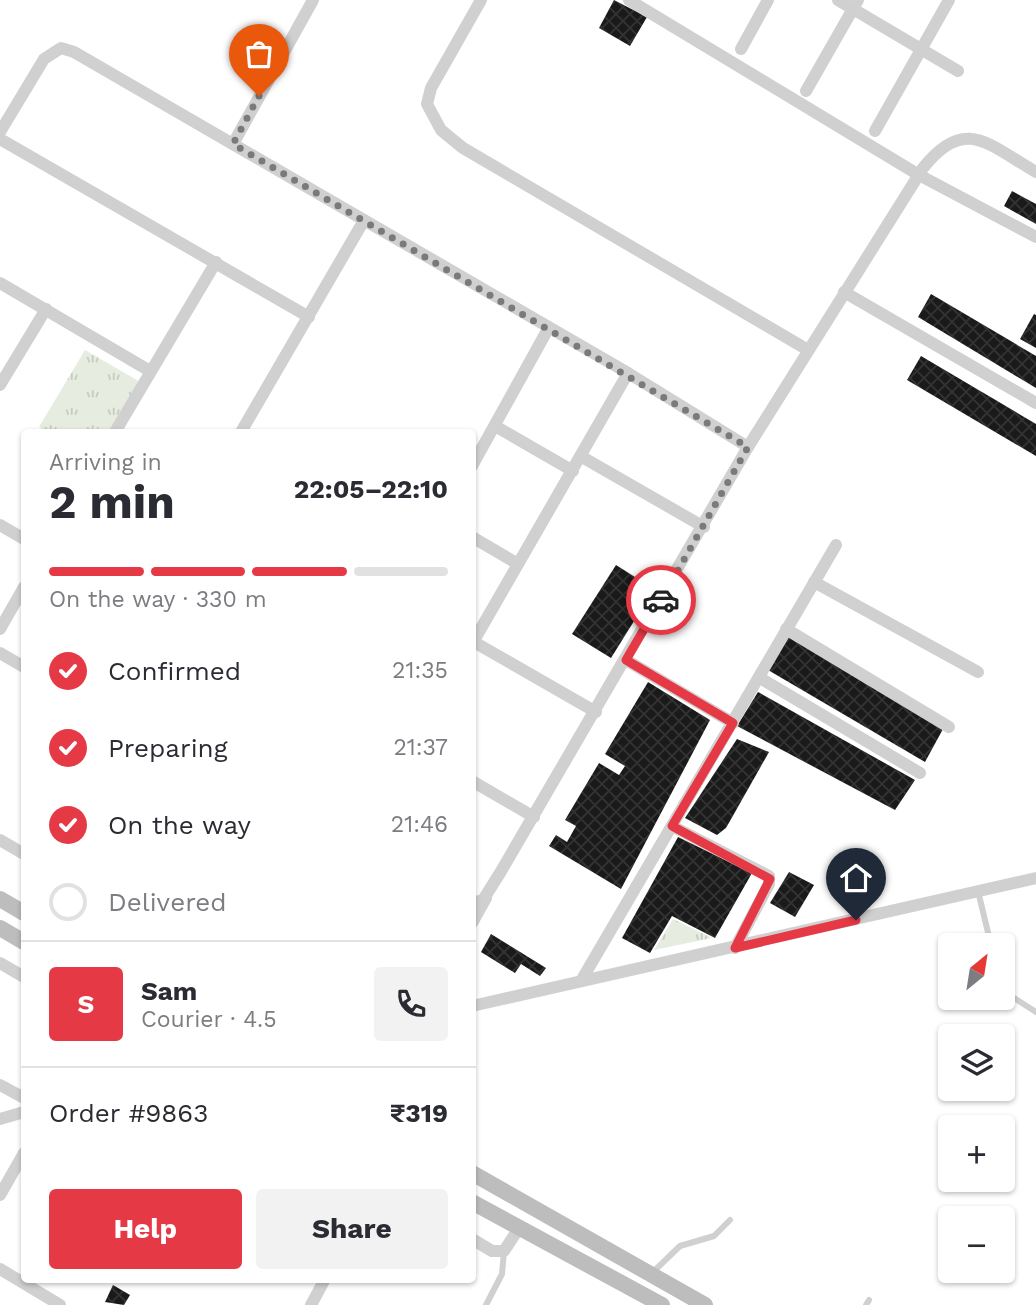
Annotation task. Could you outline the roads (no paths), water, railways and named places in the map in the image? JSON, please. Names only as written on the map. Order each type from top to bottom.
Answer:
[{"type":"street","points":[[233,144],[313,0]]},
{"type":"street","points":[[481,0],[430,88],[427,104],[441,130],[463,148],[808,350]]},
{"type":"street","points":[[629,0],[919,175],[1036,237]]},
{"type":"street","points":[[741,49],[768,0]]},
{"type":"street","points":[[838,0],[855,4],[958,71]]},
{"type":"street","points":[[875,131],[950,0]]},
{"type":"street","points":[[806,90],[855,4]]},
{"type":"street","points":[[0,132],[44,59],[61,48],[74,52],[363,222],[628,373],[748,447]]},
{"type":"street","points":[[0,139],[309,317]]},
{"type":"street","points":[[476,902],[483,900],[534,817],[748,447],[919,175],[940,147],[954,139],[984,143],[1036,172]]},
{"type":"street","points":[[243,429],[363,222]]},
{"type":"street","points":[[116,429],[216,262]]},
{"type":"street","points":[[0,283],[150,371]]},
{"type":"street","points":[[845,292],[1036,403]]},
{"type":"street","points":[[0,385],[46,309]]},
{"type":"street","points":[[476,459],[548,329]]},
{"type":"street","points":[[476,638],[628,373]]},
{"type":"street","points":[[495,426],[573,471]]},
{"type":"street","points":[[582,457],[704,527]]},
{"type":"street","points":[[0,525],[21,537]]},
{"type":"street","points":[[476,539],[518,565]]},
{"type":"street","points":[[581,981],[836,545]]},
{"type":"street","points":[[814,583],[978,672]]},
{"type":"street","points":[[0,629],[21,592]]},
{"type":"street","points":[[786,629],[949,727]]},
{"type":"street","points":[[476,645],[596,712]]},
{"type":"street","points":[[0,653],[21,665]]},
{"type":"street","points":[[626,660],[733,723]]},
{"type":"street","points":[[760,678],[920,772]]},
{"type":"street","points":[[476,783],[534,817]]},
{"type":"street","points":[[672,826],[769,876],[769,884],[735,948]]},
{"type":"street","points":[[0,840],[21,852]]},
{"type":"street","points":[[476,916],[500,873]]},
{"type":"street","points":[[476,1005],[1036,878]]},
{"type":"street","points":[[0,899],[21,911]]},
{"type":"street","points":[[0,928],[21,940]]},
{"type":"street","points":[[0,963],[21,975]]},
{"type":"street","points":[[0,1085],[21,1096]]},
{"type":"street","points":[[0,1119],[21,1113]]},
{"type":"street","points":[[0,1195],[21,1158]]},
{"type":"street","points":[[476,1175],[705,1305]]},
{"type":"street","points":[[476,1204],[662,1305]]},
{"type":"street","points":[[476,1241],[492,1251],[504,1251],[519,1228]]},
{"type":"street","points":[[0,1269],[21,1282]]},
{"type":"street","points":[[23,1283],[60,1305]]},
{"type":"street","points":[[310,1305],[323,1283]]},
{"type":"lane","points":[[978,891],[989,933]]},
{"type":"lane","points":[[1015,999],[1036,1012]]},
{"type":"lane","points":[[650,1275],[680,1246],[713,1236],[730,1220]]},
{"type":"lane","points":[[486,1305],[502,1274],[504,1251]]}]
